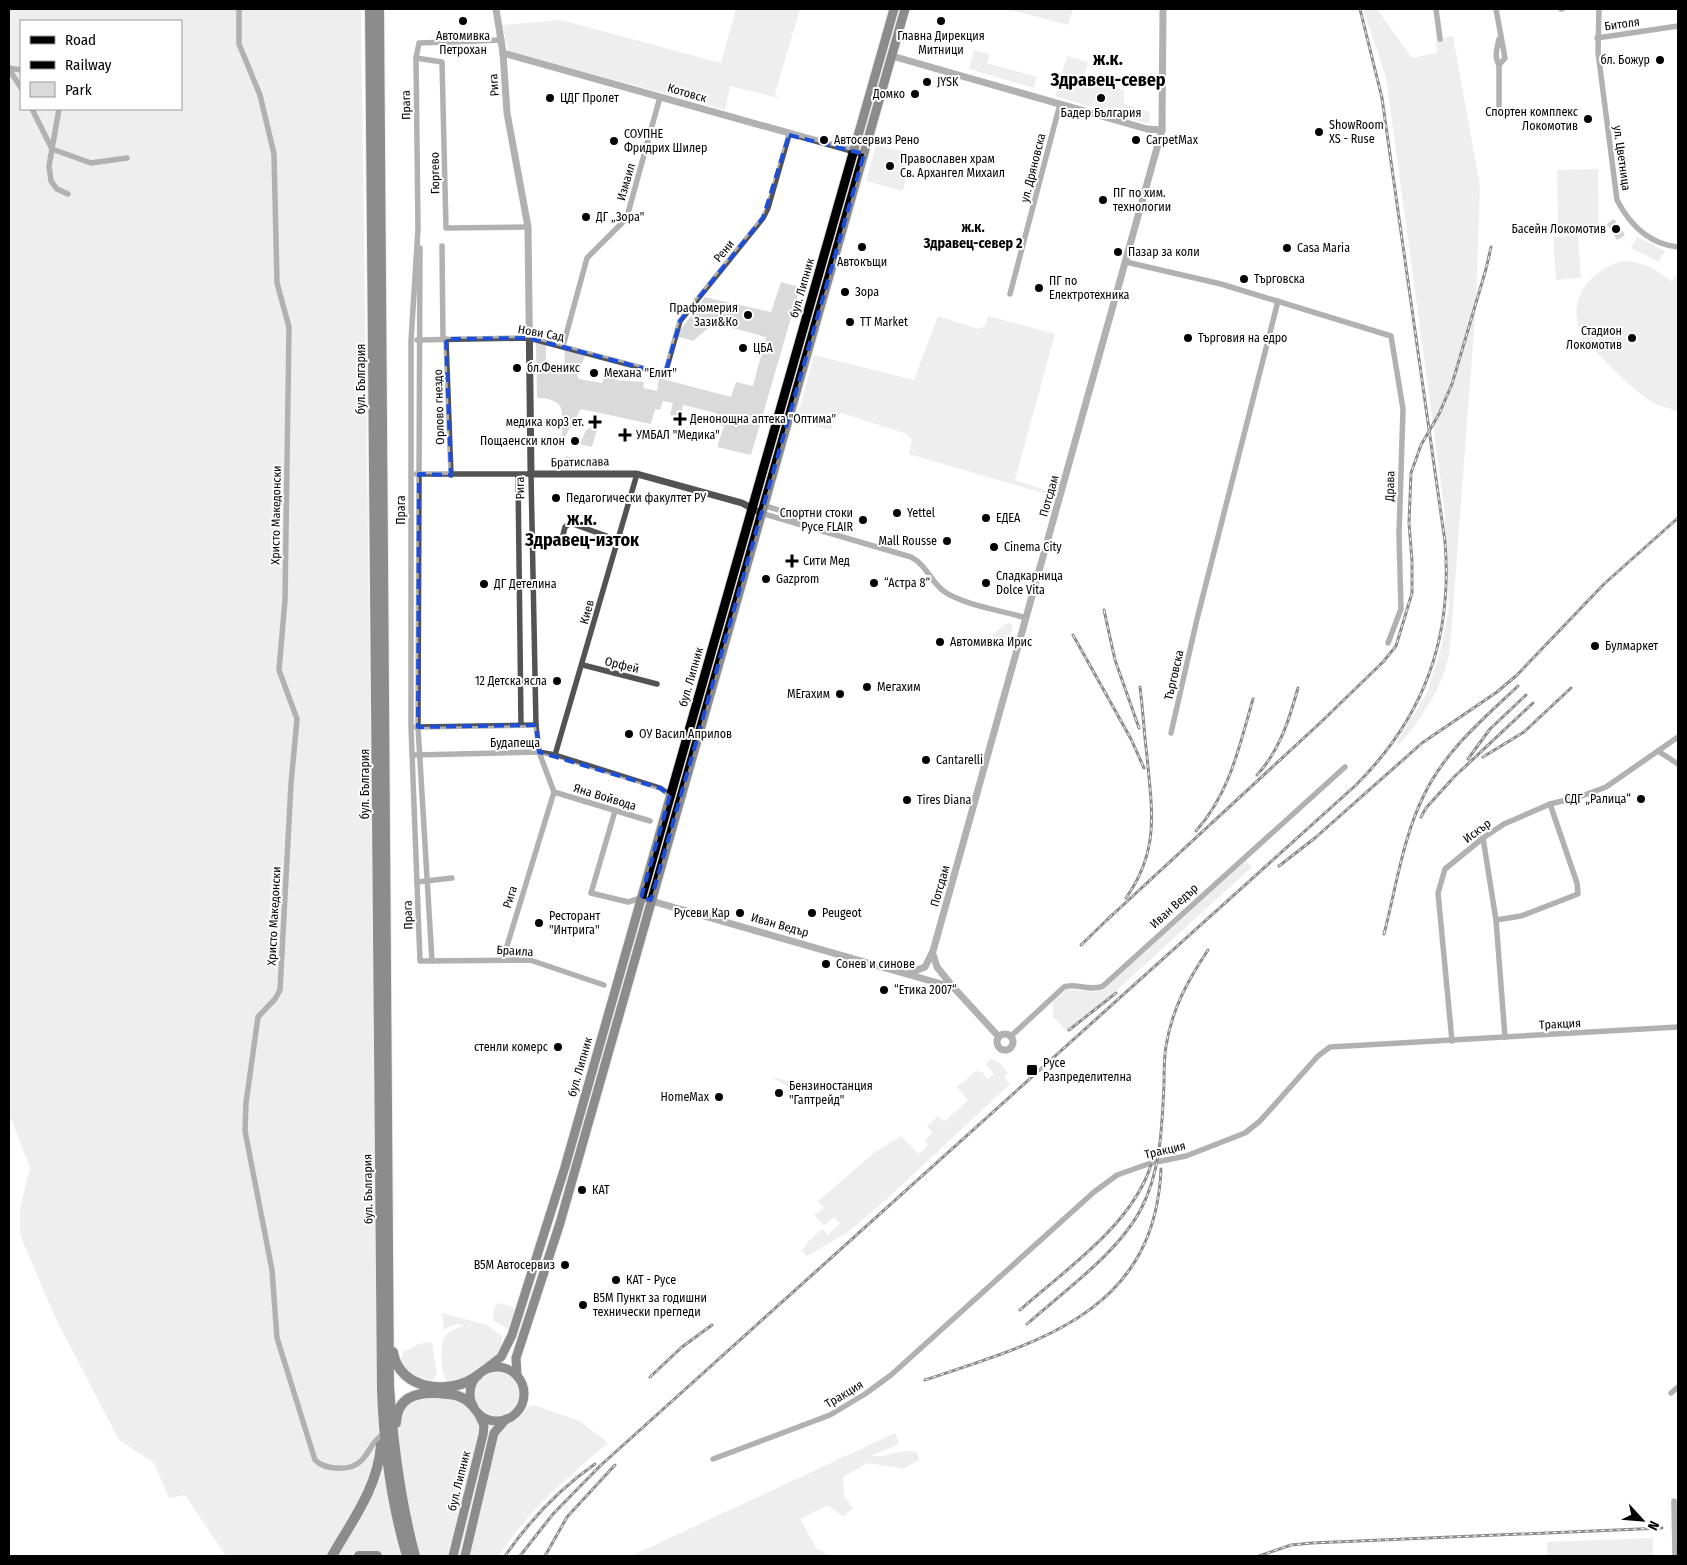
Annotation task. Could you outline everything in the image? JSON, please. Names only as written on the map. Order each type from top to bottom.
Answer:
[{"type":"highway","name":"бул. България","points":[[370,9],[382,1404],[389,1478],[407,1556]]},
{"type":"highway","name":"бул. България","points":[[379,9],[390,1386],[395,1459],[403,1510],[414,1556]]},
{"type":"highway","points":[[390,1315],[396,1363],[411,1381],[452,1387],[466,1384],[481,1373]]},
{"type":"highway","points":[[395,1459],[397,1415],[406,1398],[422,1392],[454,1394],[464,1397],[475,1409]]},
{"type":"highway","points":[[332,1556],[372,1483],[379,1464],[382,1436],[382,1404]]},
{"type":"highway","points":[[358,1556],[377,1556]]},
{"type":"main road","name":"бул. Липник","points":[[517,1376],[516,1358],[556,1237],[651,900],[894,9]]},
{"type":"main road","name":"бул. Липник","points":[[481,1373],[501,1357],[512,1335],[529,1286],[572,1143],[670,795],[864,154],[905,9]]},
{"type":"main road","points":[[572,1143],[582,1146]]},
{"type":"main road","points":[[490,1368],[505,1368],[517,1376],[523,1387],[524,1398],[519,1409],[506,1419],[488,1419],[475,1409],[472,1386],[481,1373],[490,1368]]},
{"type":"main road","name":"бул. Липник","points":[[453,1556],[483,1431],[483,1422],[475,1409]]},
{"type":"main road","name":"бул. Липник","points":[[466,1556],[494,1433],[506,1419]]},
{"type":"street","name":"Христо Македонски","points":[[238,9],[239,44],[260,95],[274,154],[277,283],[289,327],[285,600],[279,670],[298,719],[291,784],[280,990],[275,999],[258,1017],[246,1103],[245,1132],[272,1270],[277,1338],[315,1460],[319,1464],[330,1468],[356,1465],[363,1459],[372,1444],[382,1436]]},
{"type":"street","name":"Рига","points":[[496,9],[502,40],[507,113],[528,227],[536,725],[539,752],[554,792],[503,959]]},
{"type":"street","name":"Потсдам","points":[[910,973],[922,969],[929,962],[933,951],[1162,130],[1163,9]]},
{"type":"street","points":[[1436,9],[1440,39]]},
{"type":"street","points":[[1496,9],[1499,37],[1505,58],[1499,65],[1499,107]]},
{"type":"street","name":"ул. Цветница","points":[[1599,9],[1598,38],[1617,200],[1629,220],[1641,232],[1650,238],[1678,247]]},
{"type":"street","name":"Битоля","points":[[1598,38],[1678,26]]},
{"type":"street","points":[[416,58],[419,43],[502,40]]},
{"type":"street","name":"Котовск","points":[[503,53],[789,135],[864,154]]},
{"type":"street","points":[[892,56],[1153,130],[1162,130]]},
{"type":"street","name":"Гюргево","points":[[416,58],[442,62],[446,228],[528,227]]},
{"type":"street","name":"Прага","points":[[416,58],[418,229],[411,341],[411,727],[415,755],[420,961]]},
{"type":"street","points":[[9,68],[20,86]]},
{"type":"street","name":"Измаил","points":[[563,346],[587,258],[623,222],[628,212],[660,97]]},
{"type":"street","name":"ул. Дряновска","points":[[1010,294],[1060,104]]},
{"type":"street","points":[[32,110],[52,149],[91,162],[113,158],[127,158]]},
{"type":"street","points":[[59,110],[49,166],[51,181],[54,186],[68,194]]},
{"type":"street","name":"Рени","points":[[665,374],[680,321],[763,218],[768,208],[789,135]]},
{"type":"street","points":[[418,229],[418,727],[415,755],[427,881],[432,961]]},
{"type":"street","name":"Орлово гнездо","points":[[442,246],[451,475]]},
{"type":"street","points":[[1126,262],[1221,284],[1278,301]]},
{"type":"street","name":"Драва","points":[[1278,301],[1384,332],[1391,336],[1403,409],[1398,535],[1401,609],[1388,643]]},
{"type":"street","name":"Търговска","points":[[1171,733],[1197,619],[1278,301]]},
{"type":"street","name":"Нови Сад","points":[[411,341],[529,338],[665,374]]},
{"type":"street","name":"Братислава","points":[[411,473],[451,475],[637,474],[758,508]]},
{"type":"street","name":"Киев","points":[[556,755],[637,474]]},
{"type":"street","points":[[518,475],[521,725]]},
{"type":"street","points":[[758,508],[801,525],[910,558],[924,566],[938,586],[949,595],[1026,618]]},
{"type":"street","points":[[562,539],[565,527],[570,523],[618,540]]},
{"type":"street","name":"Орфей","points":[[583,665],[657,684]]},
{"type":"street","points":[[411,727],[536,725]]},
{"type":"street","name":"Искър","points":[[1452,1041],[1438,892],[1445,869],[1483,838],[1504,824],[1550,804],[1580,797],[1606,787],[1678,737]]},
{"type":"street","points":[[1658,751],[1678,764]]},
{"type":"street","name":"Будапеща","points":[[415,755],[539,752],[556,755],[660,788],[670,795]]},
{"type":"street","name":"Иван Ведър","points":[[1010,1037],[1064,987],[1068,985],[1095,989],[1103,986],[1345,767]]},
{"type":"street","name":"Яна Войвода","points":[[554,792],[650,821]]},
{"type":"street","points":[[1496,920],[1521,916],[1578,894],[1577,883],[1550,804]]},
{"type":"street","points":[[615,810],[591,893],[628,902],[641,898]]},
{"type":"street","points":[[1483,838],[1496,920],[1505,1037]]},
{"type":"street","points":[[417,882],[452,878]]},
{"type":"street","name":"Иван Ведър","points":[[641,898],[910,973],[955,989],[999,1037]]},
{"type":"street","points":[[933,951],[934,962],[955,989]]},
{"type":"street","name":"Браила","points":[[420,961],[530,960],[604,985]]},
{"type":"street","name":"Тракция","points":[[713,1459],[830,1415],[866,1394],[891,1375],[1094,1192],[1116,1175],[1151,1163],[1186,1156],[1245,1134],[1260,1121],[1311,1063],[1330,1047],[1678,1027]]},
{"type":"street","points":[[1004,1034],[1010,1037],[1011,1046],[1004,1050],[997,1044],[999,1037],[1004,1034]]},
{"type":"street","points":[[1671,1393],[1678,1387]]},
{"type":"street","points":[[1674,1501],[1675,1556]]},
{"type":"highlighted area","points":[[789,135],[864,154],[651,900],[641,898],[670,795],[660,788],[539,752],[536,725],[418,727],[419,474],[451,475],[446,339],[529,338],[665,374],[680,321],[763,218]]},
{"type":"green space","points":[[9,9],[361,9],[380,1442],[372,1478],[329,1556],[226,1556],[185,1495],[169,1498],[154,1463],[119,1440],[56,1319],[20,1235],[20,1208],[30,1168],[9,1113]]},
{"type":"green space","points":[[736,9],[800,9],[775,94],[779,98],[730,86],[725,110],[509,51],[502,25],[561,20],[721,63]]},
{"type":"green space","points":[[1007,9],[1073,9],[1068,25]]},
{"type":"green space","points":[[1363,9],[1377,9],[1412,58],[1437,53],[1436,40],[1453,36],[1480,186],[1476,304],[1450,649],[1438,688],[1424,712],[1399,745],[1397,742],[1427,693],[1441,649],[1449,607],[1444,506],[1386,77]]},
{"type":"green space","points":[[974,50],[990,54],[987,63],[1037,77],[1034,88],[969,69]]},
{"type":"green space","points":[[1067,56],[1088,62],[1084,79],[1087,81],[1124,90],[1124,104],[1150,112],[1149,124],[1055,96]]},
{"type":"green space","points":[[876,145],[910,153],[903,177],[906,178],[903,191],[866,181]]},
{"type":"green space","points":[[1598,169],[1599,232],[1558,233],[1557,170]]},
{"type":"green space","points":[[1578,235],[1581,278],[1556,280],[1553,237]]},
{"type":"green space","points":[[1637,237],[1665,251],[1659,262],[1631,248]]},
{"type":"green space","name":"Стадион Локомотив","points":[[1622,261],[1636,262],[1648,266],[1671,281],[1678,274],[1678,411],[1650,401],[1643,396],[1601,357],[1580,330],[1577,306],[1585,286],[1601,271]]},
{"type":"green space","points":[[781,282],[800,287],[751,455],[717,447],[724,426],[713,424],[716,413],[683,405],[680,417],[670,415],[673,403],[663,401],[660,410],[655,409],[651,424],[581,409],[565,437],[562,436],[561,408],[554,401],[537,398],[536,343],[546,344],[546,365],[564,366],[565,349],[585,356],[577,375],[579,379],[602,383],[606,372],[614,375],[615,380],[644,382],[643,388],[657,391],[659,378],[731,397],[736,382],[753,386],[766,337],[714,323],[693,341],[676,336],[705,297],[771,312]]},
{"type":"green space","points":[[938,316],[978,329],[985,326],[988,316],[1055,334],[1015,480],[1048,491],[1050,487],[1053,493],[1051,498],[1045,497],[1046,494],[909,454],[912,440],[907,434],[841,413],[835,418],[831,430],[796,421],[814,355],[914,380]]},
{"type":"green space","points":[[591,427],[597,429],[592,447],[580,444],[586,430]]},
{"type":"green space","points":[[566,456],[600,466],[565,469]]},
{"type":"green space","points":[[1010,623],[1013,626],[1007,646],[995,644],[993,635],[1005,624]]},
{"type":"green space","points":[[1246,861],[1252,867],[1117,990],[1066,1030],[1053,1017],[1053,1002],[1067,989],[1095,992],[1105,988]]},
{"type":"green space","points":[[991,1059],[999,1062],[1008,1073],[1004,1077],[1010,1084],[888,1198],[848,1232],[807,1256],[802,1251],[808,1242],[822,1229],[828,1235],[840,1223],[834,1217],[824,1226],[814,1215],[824,1208],[818,1201],[874,1153],[901,1136],[919,1154],[928,1146],[925,1140],[933,1133],[927,1126],[938,1116],[944,1122],[968,1100],[957,1087],[976,1071],[982,1072],[988,1079],[994,1074],[986,1064]]},
{"type":"green space","points":[[770,1076],[790,1082],[793,1087],[787,1086]]},
{"type":"green space","points":[[500,1303],[514,1307],[515,1314],[511,1331],[493,1320],[494,1307]]},
{"type":"green space","points":[[442,1313],[487,1325],[502,1336],[499,1349],[490,1362],[479,1372],[465,1380],[448,1382],[445,1378],[441,1351],[444,1339],[450,1332],[464,1325],[458,1324],[444,1329]]},
{"type":"green space","points":[[432,1342],[437,1375],[432,1380],[414,1376],[400,1364],[403,1352],[418,1344]]},
{"type":"green space","points":[[493,1371],[503,1371],[517,1381],[521,1394],[517,1407],[511,1413],[503,1417],[493,1417],[479,1407],[475,1399],[475,1389],[485,1375]]},
{"type":"green space","points":[[423,1396],[465,1400],[477,1418],[480,1427],[450,1556],[420,1556],[406,1498],[398,1424],[406,1403]]},
{"type":"green space","points":[[534,1405],[580,1421],[608,1443],[549,1495],[522,1524],[499,1556],[469,1556],[499,1435],[529,1406]]},
{"type":"green space","points":[[486,1422],[496,1424],[463,1556],[457,1556]]},
{"type":"green space","points":[[895,1433],[899,1444],[871,1456],[911,1451],[917,1452],[919,1460],[903,1469],[868,1463],[843,1477],[844,1496],[853,1508],[843,1517],[828,1505],[800,1519],[816,1548],[831,1556],[631,1556]]},
{"type":"green space","points":[[384,1459],[404,1556],[386,1556],[376,1553],[337,1556]]},
{"type":"green space","points":[[1653,1538],[1653,1556],[1547,1556],[1547,1542]]},
{"type":"shaded area","name":"Басейн Локомотив","points":[[1614,219],[1625,235],[1617,240],[1607,224]]},
{"type":"railway","points":[[520,1556],[553,1514],[600,1466],[1356,785],[1380,759],[1400,732],[1416,704],[1429,674],[1438,643],[1444,611],[1446,577],[1445,542],[1382,98],[1360,9]]},
{"type":"railway","points":[[1108,919],[1320,723],[1383,662],[1396,646],[1412,593],[1409,523],[1411,473],[1421,445],[1439,414],[1452,384],[1491,247]]},
{"type":"railway","points":[[1279,866],[1315,838],[1422,743],[1497,692],[1517,675],[1604,584],[1678,518]]},
{"type":"railway","points":[[1104,610],[1115,660],[1139,728]]},
{"type":"railway","points":[[1073,635],[1131,739],[1144,768]]},
{"type":"railway","points":[[1384,934],[1405,845],[1424,795],[1443,764],[1466,736],[1518,686]]},
{"type":"railway","points":[[1126,898],[1137,880],[1144,863],[1151,830],[1151,795],[1140,687]]},
{"type":"railway","points":[[1257,775],[1278,745],[1298,688]]},
{"type":"railway","points":[[1483,757],[1524,732],[1571,688]]},
{"type":"railway","points":[[1468,759],[1490,729],[1526,695]]},
{"type":"railway","points":[[1196,831],[1217,801],[1232,769],[1253,699]]},
{"type":"railway","points":[[1421,817],[1426,808],[1454,777],[1533,703]]},
{"type":"railway","points":[[1081,945],[1112,915]]},
{"type":"railway","points":[[1027,1324],[1105,1256],[1119,1241],[1141,1209],[1148,1194],[1157,1164],[1165,1055],[1172,1020],[1182,995],[1208,950]]},
{"type":"railway","points":[[1069,1030],[1116,993]]},
{"type":"railway","points":[[1020,1310],[1096,1245],[1129,1207],[1142,1187],[1151,1165]]},
{"type":"railway","points":[[925,1380],[1009,1351],[1048,1335],[1083,1314],[1113,1289],[1137,1257],[1154,1218],[1161,1169]]},
{"type":"railway","points":[[650,1377],[682,1347],[712,1325]]},
{"type":"railway","points":[[505,1556],[546,1506],[569,1484],[595,1464]]},
{"type":"railway","points":[[545,1556],[567,1517],[615,1465]]},
{"type":"railway","points":[[1259,1556],[1291,1545],[1312,1543],[1662,1528]]},
{"type":"place","name":"Автомивка Петрохан","points":[[463,21]]},
{"type":"place","name":"Главна Дирекция Митници","points":[[941,21]]},
{"type":"place","name":"бл. Божур","points":[[1660,60]]},
{"type":"place","name":"JYSK","points":[[927,82]]},
{"type":"place","name":"Домко","points":[[915,94]]},
{"type":"place","name":"ЦДГ Пролет","points":[[550,98]]},
{"type":"place","name":"Бадер България","points":[[1101,98]]},
{"type":"place","name":"Спортен комплекс Локомотив","points":[[1588,119]]},
{"type":"place","name":"ShowRoom XS - Ruse","points":[[1319,132]]},
{"type":"place","name":"Автосервиз Рено","points":[[824,140]]},
{"type":"place","name":"CarpetMax","points":[[1136,140]]},
{"type":"place","name":"СОУПНЕ Фридрих Шилер","points":[[614,141]]},
{"type":"place","name":"Православен храм Св. Архангел Михаил","points":[[890,166]]},
{"type":"place","name":"ПГ по хим. технологии","points":[[1103,200]]},
{"type":"place","name":"ДГ „Зора\"","points":[[586,217]]},
{"type":"place","name":"Басейн Локомотив","points":[[1616,229]]},
{"type":"place","name":"Автокъщи","points":[[862,247]]},
{"type":"place","name":"Casa Maria","points":[[1287,248]]},
{"type":"place","name":"Пазар за коли","points":[[1118,252]]},
{"type":"place","name":"Търговска","points":[[1244,279]]},
{"type":"place","name":"ПГ по Електротехника","points":[[1039,288]]},
{"type":"place","name":"Зора","points":[[845,292]]},
{"type":"place","name":"Прафюмерия Зази&Ко","points":[[748,315]]},
{"type":"place","name":"TT Market","points":[[850,322]]},
{"type":"place","name":"Търговия на едро","points":[[1188,338]]},
{"type":"place","name":"Стадион Локомотив","points":[[1632,338]]},
{"type":"place","name":"ЦБА","points":[[743,348]]},
{"type":"place","name":"бл.Феникс","points":[[517,368]]},
{"type":"place","name":"Механа \"Елит''","points":[[594,373]]},
{"type":"place","name":"Денонощна аптека \"Оптима\"","points":[[680,419]]},
{"type":"place","name":"медика кор3 ет.","points":[[595,422]]},
{"type":"place","name":"УМБАЛ \"Медика\"","points":[[625,435]]},
{"type":"place","name":"Пощаенски клон","points":[[575,441]]},
{"type":"place","name":"Педагогически факултет РУ","points":[[556,498]]},
{"type":"place","name":"Yettel","points":[[897,513]]},
{"type":"place","name":"ЕДЕА","points":[[986,518]]},
{"type":"place","name":"Спортни стоки Русе FLAIR","points":[[863,520]]},
{"type":"place","name":"Mall Rousse","points":[[947,541]]},
{"type":"place","name":"Cinema City","points":[[994,547]]},
{"type":"place","name":"Сити Мед","points":[[792,561]]},
{"type":"place","name":"Gazprom","points":[[766,579]]},
{"type":"place","name":"“Астра 8“","points":[[874,583]]},
{"type":"place","name":"Сладкарница Dolce Vita","points":[[986,583]]},
{"type":"place","name":"ДГ Детелина","points":[[484,584]]},
{"type":"place","name":"Автомивка Ирис","points":[[940,642]]},
{"type":"place","name":"Булмаркет","points":[[1595,646]]},
{"type":"place","name":"12 Детска ясла","points":[[557,681]]},
{"type":"place","name":"Мегахим","points":[[867,687]]},
{"type":"place","name":"МЕгахим","points":[[840,694]]},
{"type":"place","name":"ОУ Васил Априлов","points":[[629,734]]},
{"type":"place","name":"Cantarelli","points":[[926,760]]},
{"type":"place","name":"СДГ „Ралица“","points":[[1641,799]]},
{"type":"place","name":"Tires Diana","points":[[907,800]]},
{"type":"place","name":"Русеви Кар","points":[[740,913]]},
{"type":"place","name":"Peugeot","points":[[812,913]]},
{"type":"place","name":"Ресторант \"Интрига\"","points":[[539,923]]},
{"type":"place","name":"Сонев и синове","points":[[826,964]]},
{"type":"place","name":"“Етика 2007“","points":[[884,990]]},
{"type":"place","name":"стенли комерс","points":[[558,1047]]},
{"type":"place","name":"Русе Разпределителна","points":[[1032,1070]]},
{"type":"place","name":"Бензиностанция \"Гаптрейд\"","points":[[779,1093]]},
{"type":"place","name":"HomeMax","points":[[719,1097]]},
{"type":"place","name":"КАТ","points":[[582,1190]]},
{"type":"place","name":"В5М Автосервиз","points":[[565,1265]]},
{"type":"place","name":"КАТ - Русе","points":[[616,1280]]},
{"type":"place","name":"В5М Пункт за годишни технически прегледи","points":[[583,1305]]},
{"type":"district","name":"ж.к. Здравец-север","points":[[1108,69]]},
{"type":"district","name":"ж.к. Здравец-север 2","points":[[973,236]]},
{"type":"district","name":"ж.к. Здравец-изток","points":[[582,529]]}]
